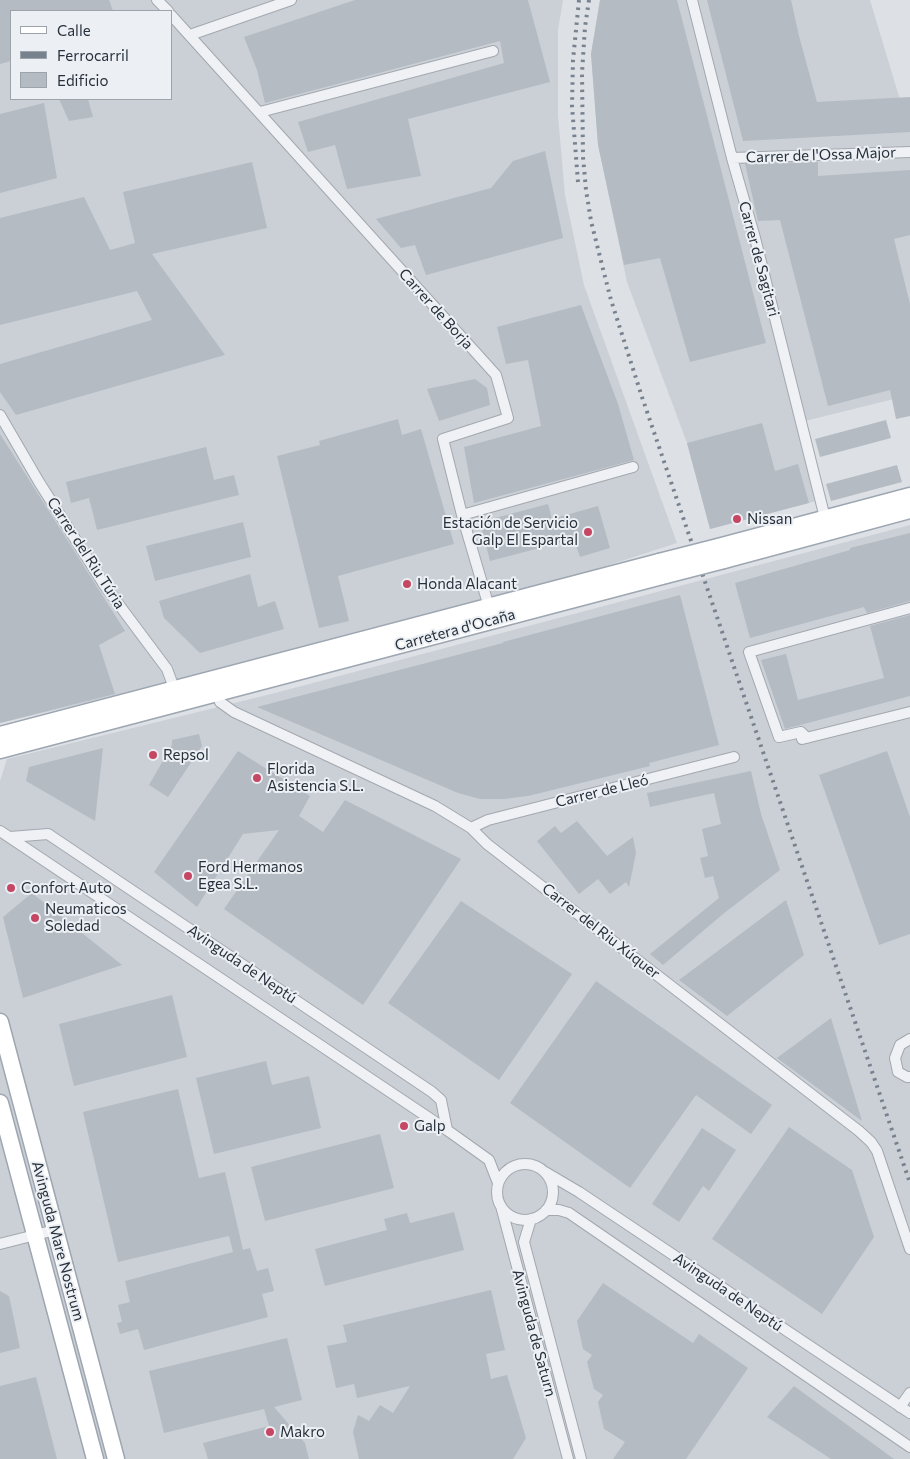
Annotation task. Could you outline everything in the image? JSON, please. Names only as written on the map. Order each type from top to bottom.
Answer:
[{"type":"main road","name":"Carretera d'Ocaña","points":[[721,554],[825,518],[910,496]]},
{"type":"main road","name":"Carretera d'Ocaña","points":[[0,735],[489,607],[661,569],[910,510]]},
{"type":"main road","name":"Carretera d'Ocaña","points":[[0,750],[506,617],[661,569]]},
{"type":"main road","name":"Avinguda Mare Nostrum","points":[[0,1022],[116,1459]]},
{"type":"main road","name":"Avinguda Mare Nostrum","points":[[0,1104],[94,1459]]},
{"type":"street","points":[[157,0],[167,10]]},
{"type":"street","points":[[190,35],[290,0]]},
{"type":"street","name":"Carrer de Sagitari","points":[[692,0],[732,158],[755,238],[825,518]]},
{"type":"street","name":"Carrer de Borja","points":[[172,16],[496,374],[508,418],[443,439],[462,515],[489,607]]},
{"type":"street","points":[[260,112],[493,51]]},
{"type":"street","name":"Carrer de l'Ossa Major","points":[[732,158],[910,152]]},
{"type":"street","name":"Carrer del Riu Túria","points":[[0,415],[39,482],[105,586],[167,669],[174,688]]},
{"type":"street","points":[[462,515],[633,468]]},
{"type":"street","points":[[489,607],[506,617]]},
{"type":"street","points":[[910,608],[749,652],[779,737],[802,732],[803,739],[910,712]]},
{"type":"street","name":"Carrer del Riu Xúquer","points":[[217,692],[220,702],[234,712],[435,806],[471,828],[487,844],[871,1142],[877,1151],[910,1249]]},
{"type":"street","name":"Carrer de Lleó","points":[[471,828],[488,820],[734,757]]},
{"type":"street","name":"Avinguda de Neptú","points":[[0,831],[447,1130],[489,1160],[498,1183]]},
{"type":"street","name":"Avinguda de Neptú","points":[[10,837],[48,834],[432,1092],[441,1100],[447,1130]]},
{"type":"street","points":[[910,1039],[900,1045],[895,1058],[898,1072],[910,1077]]},
{"type":"street","points":[[528,1164],[537,1166],[545,1172],[552,1184],[553,1191],[553,1198],[546,1210],[537,1218],[531,1220],[514,1218],[506,1213],[498,1199],[497,1191],[498,1183],[503,1175],[510,1168],[528,1164]]},
{"type":"street","name":"Avinguda de Neptú","points":[[545,1172],[580,1192],[910,1413]]},
{"type":"street","name":"Avinguda de Saturn","points":[[501,1206],[568,1459]]},
{"type":"street","name":"Avinguda de Neptú","points":[[546,1210],[570,1213],[910,1447]]},
{"type":"street","name":"Avinguda de Saturn","points":[[531,1220],[524,1242],[581,1459]]},
{"type":"street","points":[[0,1244],[55,1230]]},
{"type":"street","points":[[900,1407],[910,1393]]},
{"type":"shaded area","points":[[0,0],[563,0],[558,30],[558,116],[565,195],[584,285],[677,543],[560,581],[366,629],[154,687],[0,723]]},
{"type":"shaded area","points":[[600,0],[870,0],[901,103],[910,103],[910,395],[801,422],[820,500],[710,529],[687,443],[627,282],[598,145],[591,54]]},
{"type":"shaded area","points":[[910,525],[910,1459],[0,1459],[0,781],[7,759],[275,693]]},
{"type":"building","points":[[0,0],[109,0],[113,10],[10,10],[10,61],[0,64]]},
{"type":"building","points":[[355,0],[528,0],[550,82],[408,119],[421,176],[347,189],[335,145],[308,152],[298,122],[504,63],[500,41],[265,103],[257,70],[244,37]]},
{"type":"building","points":[[600,0],[677,0],[766,343],[690,362],[660,258],[624,265],[598,145],[591,54]]},
{"type":"building","points":[[707,0],[791,0],[817,102],[910,97],[910,132],[743,141]]},
{"type":"building","points":[[59,100],[88,100],[93,117],[69,121]]},
{"type":"building","points":[[44,103],[57,178],[0,193],[0,114]]},
{"type":"building","points":[[545,151],[563,238],[426,275],[415,245],[401,248],[376,219],[491,188],[513,161]]},
{"type":"building","points":[[252,162],[267,228],[152,254],[225,355],[16,415],[0,392],[0,364],[152,320],[137,291],[0,325],[0,218],[84,197],[110,250],[135,243],[123,192]]},
{"type":"building","points":[[818,162],[818,176],[910,170],[910,235],[894,239],[910,304],[910,416],[896,419],[890,390],[828,406],[780,220],[758,221],[745,164]]},
{"type":"building","points":[[581,305],[618,404],[634,460],[474,503],[464,447],[541,426],[528,360],[506,364],[497,327]]},
{"type":"building","points":[[475,379],[487,388],[490,405],[439,421],[427,389]]},
{"type":"building","points":[[398,419],[402,435],[421,429],[454,544],[338,576],[349,621],[319,628],[277,456],[320,445],[319,441]]},
{"type":"building","points":[[886,420],[891,438],[820,457],[815,439]]},
{"type":"building","points":[[762,423],[775,471],[798,464],[809,503],[710,529],[687,443]]},
{"type":"building","points":[[0,434],[125,631],[99,645],[115,694],[0,723]]},
{"type":"building","points":[[206,447],[214,480],[234,475],[239,495],[97,530],[89,498],[71,503],[66,482]]},
{"type":"building","points":[[897,465],[902,482],[831,501],[826,484]]},
{"type":"building","points":[[548,504],[552,519],[598,506],[610,548],[580,557],[574,539],[490,561],[480,522]]},
{"type":"building","points":[[243,522],[251,557],[155,581],[146,546]]},
{"type":"building","points":[[910,533],[910,601],[867,613],[864,607],[750,638],[735,583],[850,550],[850,548]]},
{"type":"building","points":[[250,574],[258,607],[275,601],[284,629],[200,653],[164,618],[159,601]]},
{"type":"building","points":[[680,595],[719,745],[649,763],[650,766],[528,796],[480,799],[458,793],[257,707],[503,643]]},
{"type":"building","points":[[910,615],[910,696],[785,729],[761,660],[786,654],[798,700],[884,678],[870,626]]},
{"type":"building","points":[[199,734],[202,746],[168,797],[149,785],[172,745],[172,740]]},
{"type":"building","points":[[103,748],[95,821],[26,781],[29,767]]},
{"type":"building","points":[[238,751],[310,796],[299,816],[323,832],[345,800],[461,859],[363,1005],[224,909],[279,830],[243,834],[197,907],[154,872]]},
{"type":"building","points":[[887,751],[910,817],[910,934],[879,945],[819,775]]},
{"type":"building","points":[[751,771],[761,814],[780,870],[723,914],[663,965],[650,954],[719,898],[713,876],[705,878],[700,858],[708,856],[702,829],[721,824],[714,793],[650,807],[647,793]]},
{"type":"building","points":[[577,821],[607,856],[633,837],[636,853],[629,887],[626,882],[610,894],[598,879],[579,894],[537,841],[555,826],[561,833]]},
{"type":"building","points":[[32,893],[122,965],[23,998],[3,917]]},
{"type":"building","points":[[786,900],[804,955],[727,1016],[679,980]]},
{"type":"building","points":[[461,901],[572,974],[499,1080],[388,1003]]},
{"type":"building","points":[[596,981],[772,1105],[751,1134],[696,1095],[630,1188],[510,1103]]},
{"type":"building","points":[[172,995],[187,1057],[74,1086],[59,1024]]},
{"type":"building","points":[[831,1018],[862,1121],[777,1058]]},
{"type":"building","points":[[266,1061],[272,1085],[309,1076],[321,1128],[214,1154],[196,1078]]},
{"type":"building","points":[[178,1089],[199,1178],[225,1172],[243,1250],[250,1248],[257,1271],[268,1268],[274,1291],[262,1294],[268,1317],[144,1350],[138,1329],[120,1334],[117,1323],[122,1322],[118,1305],[130,1302],[125,1281],[233,1252],[229,1236],[118,1262],[83,1112]]},
{"type":"building","points":[[789,1127],[852,1170],[874,1237],[822,1314],[712,1239]]},
{"type":"building","points":[[702,1128],[736,1150],[709,1191],[703,1186],[679,1222],[652,1204]]},
{"type":"building","points":[[380,1134],[394,1188],[265,1221],[251,1167]]},
{"type":"building","points":[[454,1212],[464,1250],[325,1286],[315,1249],[387,1230],[384,1219],[407,1213],[410,1223]]},
{"type":"building","points":[[603,1283],[693,1343],[699,1334],[748,1368],[686,1459],[613,1459],[625,1442],[604,1429],[598,1402],[603,1395],[594,1389],[587,1362],[592,1355],[583,1349],[577,1321]]},
{"type":"building","points":[[491,1290],[505,1350],[486,1354],[491,1379],[507,1375],[526,1438],[513,1459],[359,1459],[353,1432],[358,1415],[369,1421],[380,1405],[393,1413],[410,1386],[357,1398],[354,1384],[336,1388],[327,1346],[347,1342],[343,1325]]},
{"type":"building","points":[[0,1291],[9,1296],[20,1348],[0,1353]]},
{"type":"building","points":[[287,1338],[302,1400],[274,1407],[305,1443],[309,1459],[208,1459],[203,1443],[269,1426],[264,1409],[164,1433],[149,1371]]},
{"type":"building","points":[[36,1377],[57,1459],[0,1459],[0,1386]]},
{"type":"building","points":[[794,1386],[894,1459],[831,1459],[767,1417]]},
{"type":"railway","points":[[578,182],[572,106],[573,60],[579,0]]},
{"type":"railway","points":[[589,0],[582,73],[583,157],[591,221],[611,300],[642,397],[910,1183]]},
{"type":"place","name":"Nissan","points":[[737,519]]},
{"type":"place","name":"Estación de Servicio Galp El Espartal","points":[[588,532]]},
{"type":"place","name":"Honda Alacant","points":[[407,584]]},
{"type":"place","name":"Repsol","points":[[153,755]]},
{"type":"place","name":"Florida Asistencia S.L.","points":[[257,778]]},
{"type":"place","name":"Ford Hermanos Egea S.L.","points":[[188,876]]},
{"type":"place","name":"Confort Auto","points":[[11,888]]},
{"type":"place","name":"Neumaticos Soledad","points":[[35,918]]},
{"type":"place","name":"Galp","points":[[404,1126]]},
{"type":"place","name":"Makro","points":[[270,1432]]}]
